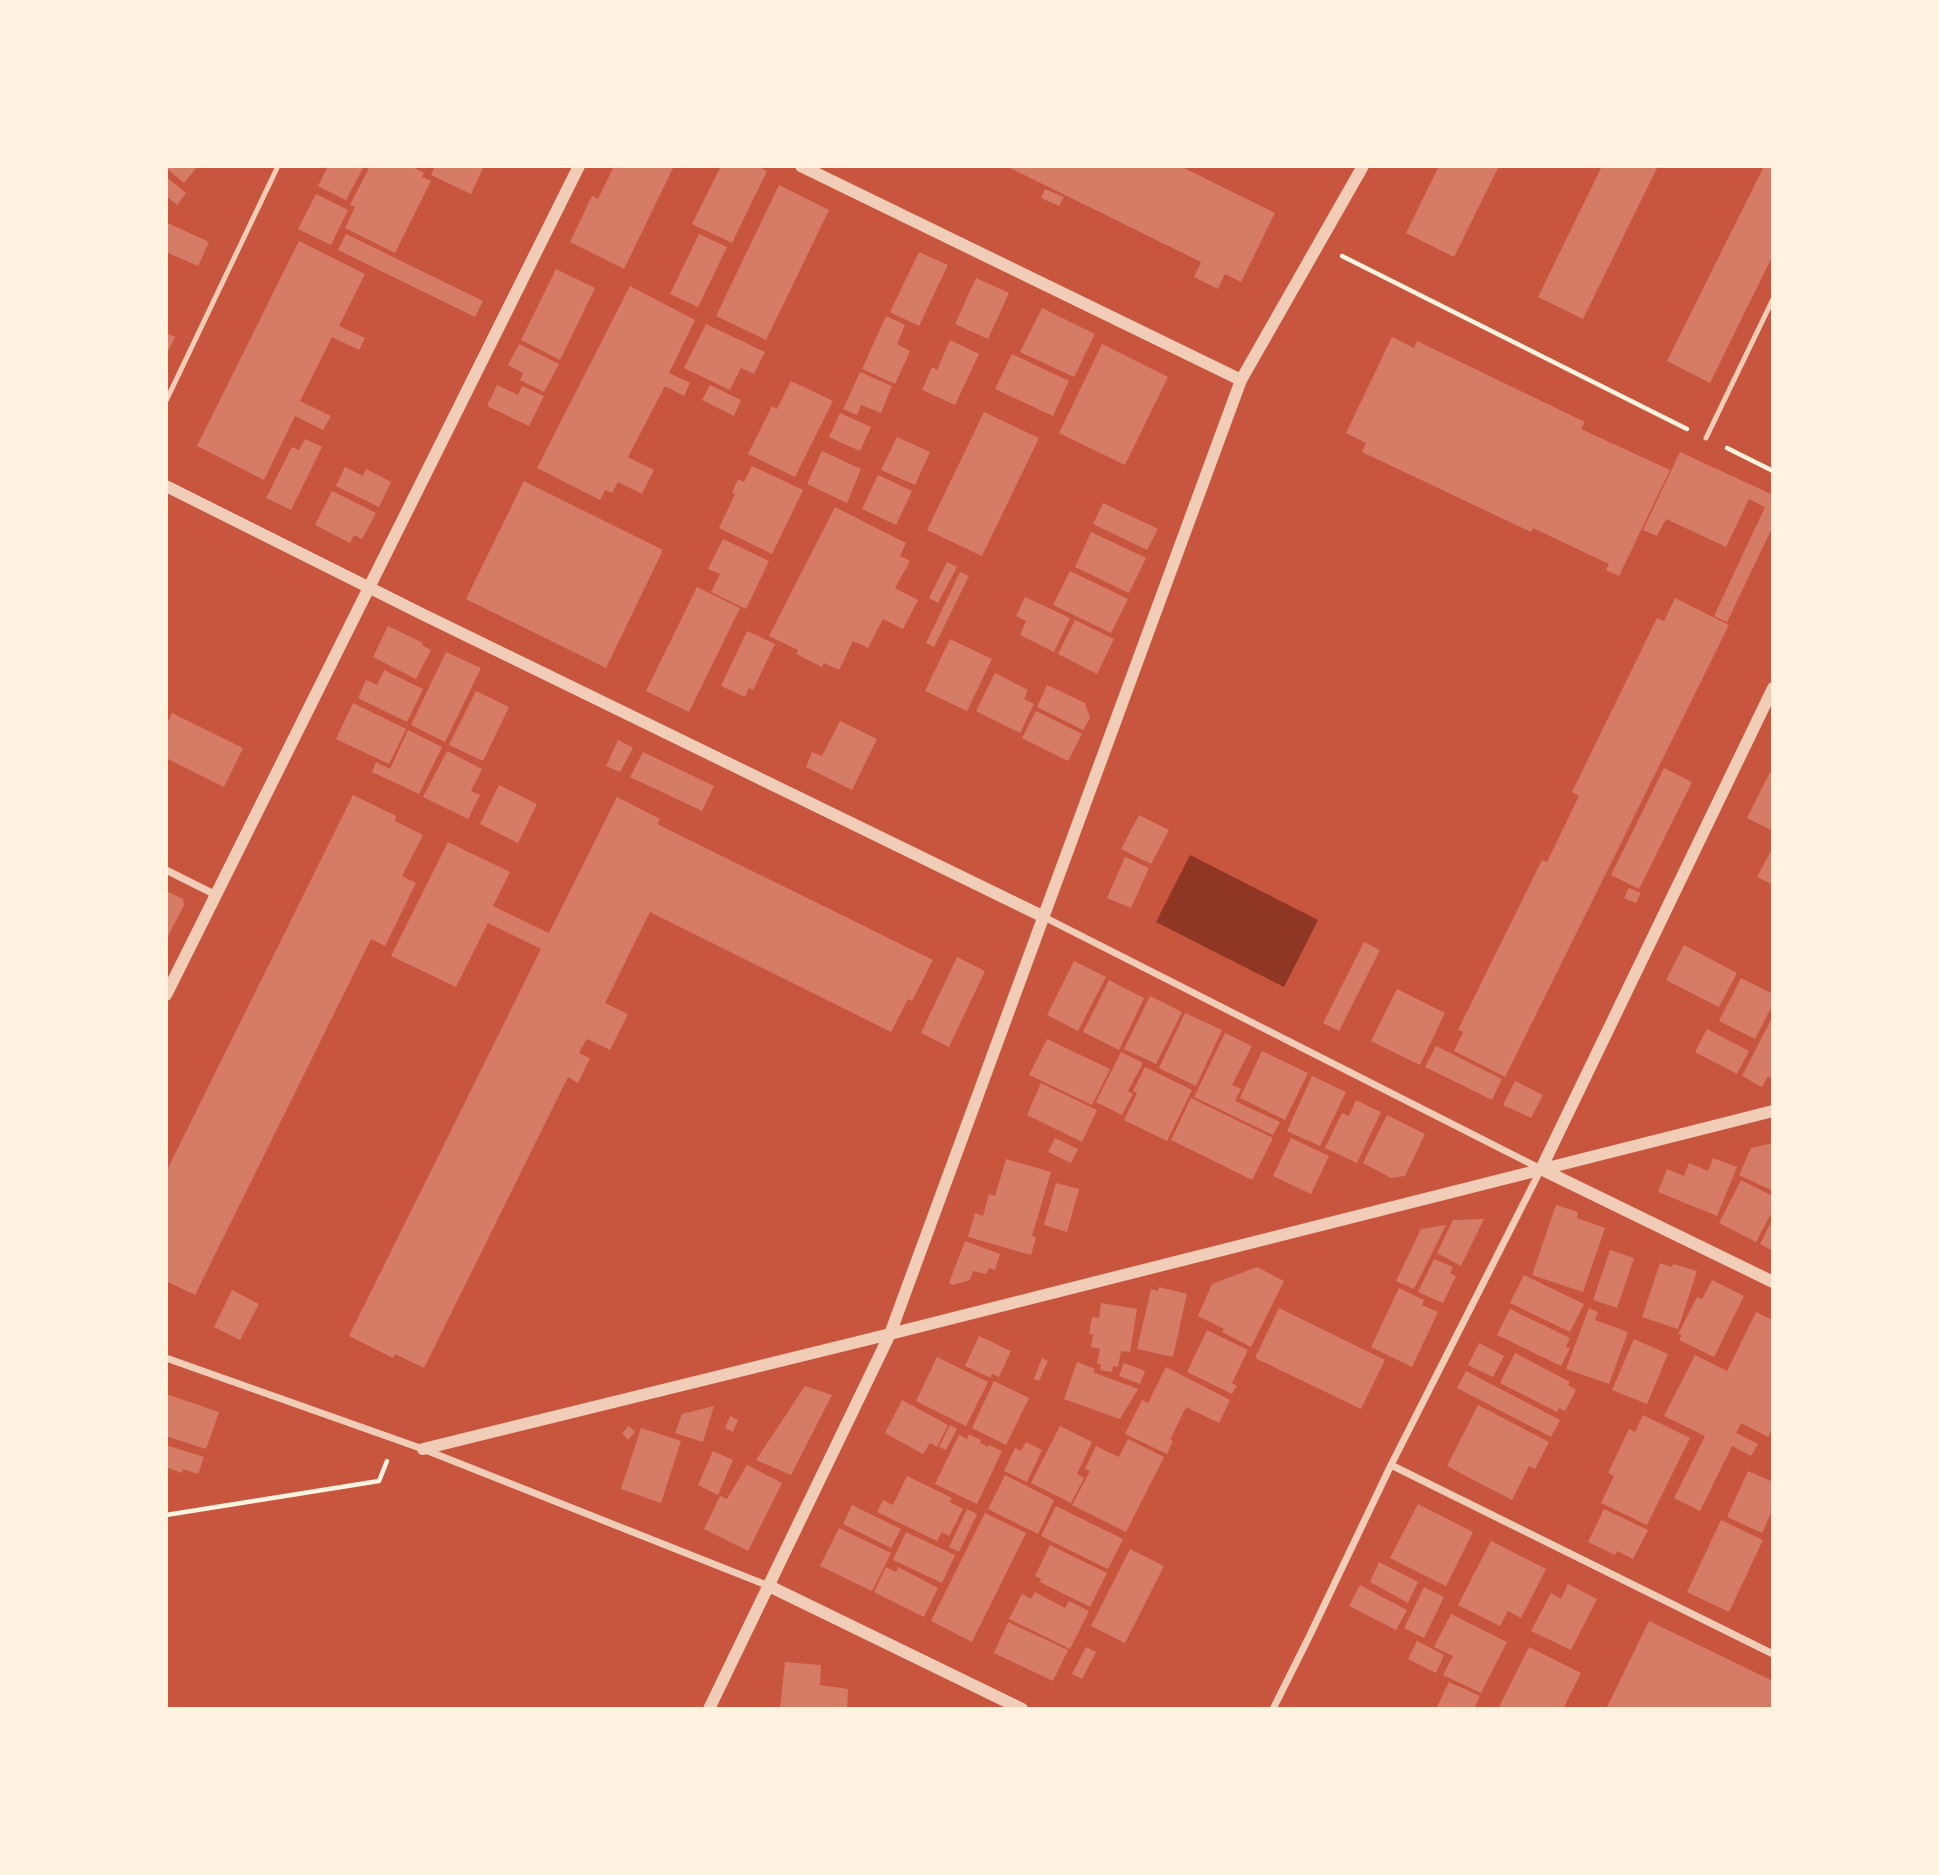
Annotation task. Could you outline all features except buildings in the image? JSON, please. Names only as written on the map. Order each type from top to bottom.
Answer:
[{"type":"street","points":[[166,995],[579,166]]},
{"type":"street","points":[[801,166],[1241,380]]},
{"type":"street","points":[[709,1709],[890,1334],[1241,380],[1363,166]]},
{"type":"street","points":[[166,486],[369,588],[1044,917],[1773,1282]]},
{"type":"street","points":[[1273,1709],[1391,1465],[1541,1168],[1773,688]]},
{"type":"street","points":[[166,870],[216,895]]},
{"type":"street","points":[[423,1449],[1773,1111]]},
{"type":"street","points":[[166,1358],[423,1449],[769,1586],[1022,1709]]},
{"type":"street","points":[[1391,1465],[1773,1654]]},
{"type":"lane","points":[[166,401],[278,166]]},
{"type":"lane","points":[[1706,438],[1773,299]]},
{"type":"path","points":[[1318,244],[1773,471]]},
{"type":"path","points":[[166,1515],[379,1481],[396,1439]]},
{"type":"shaded area","points":[[1190,855],[1318,920],[1284,987],[1156,922]]}]
